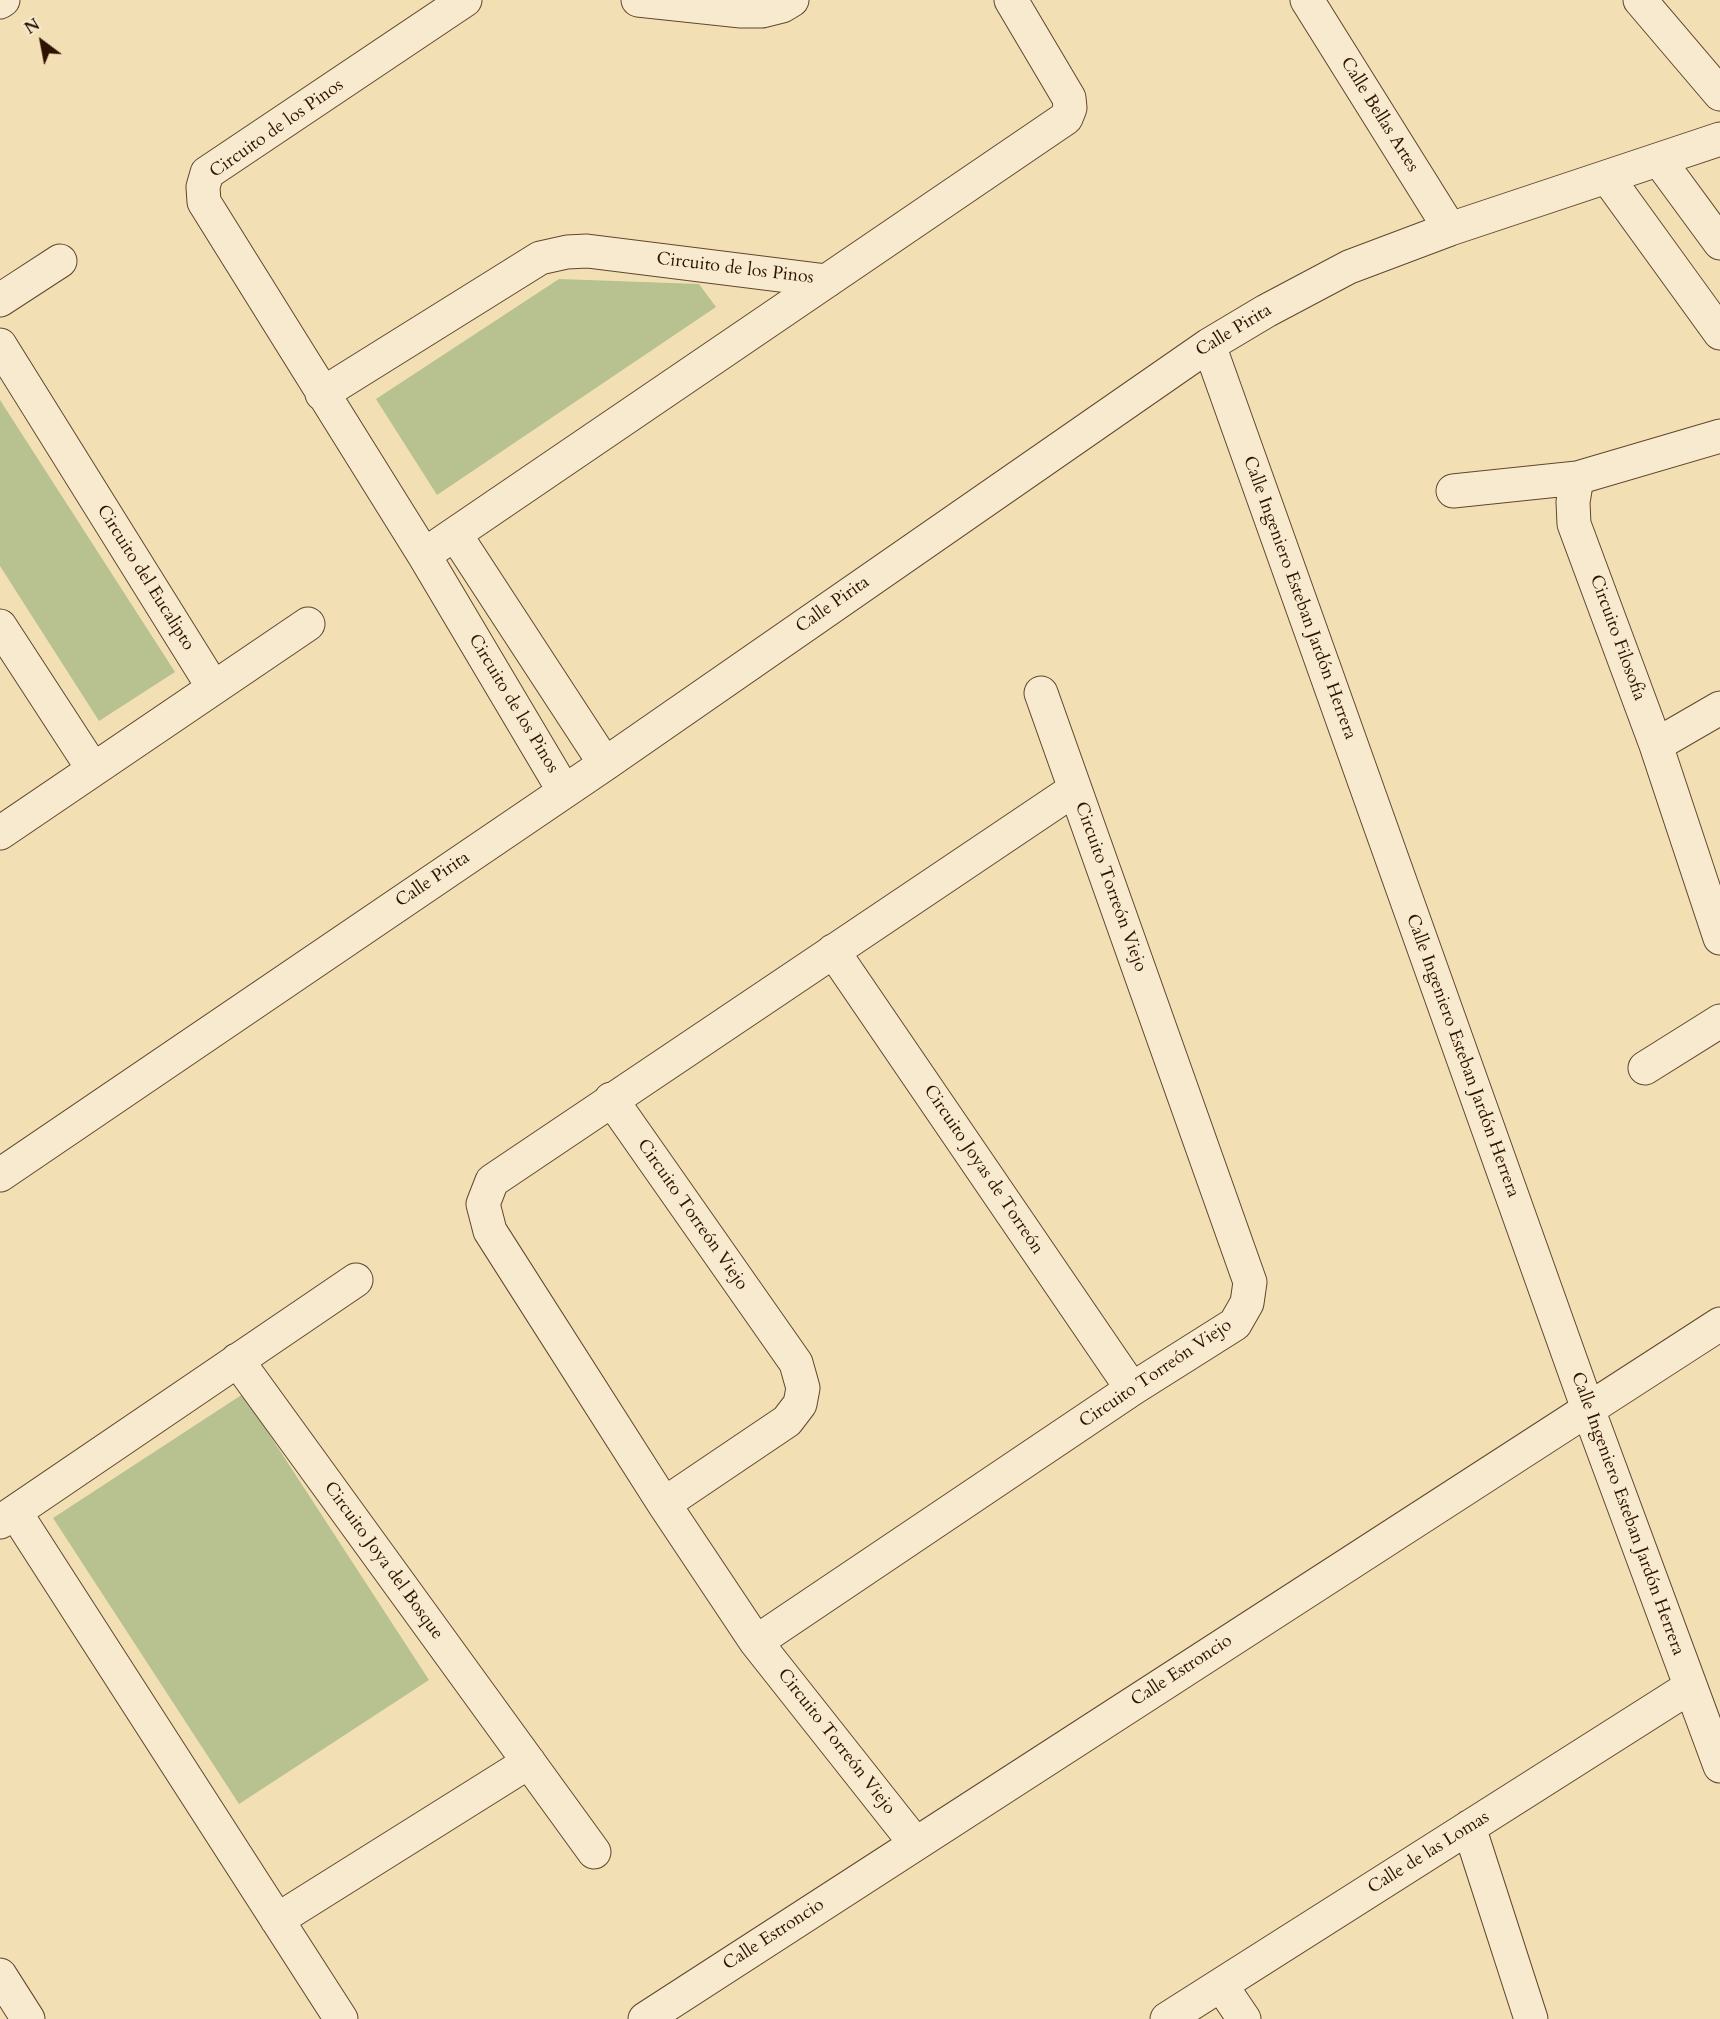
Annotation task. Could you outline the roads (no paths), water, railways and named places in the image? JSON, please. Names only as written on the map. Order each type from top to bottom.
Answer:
[{"type":"street","name":"Circuito de los Pinos","points":[[465,0],[207,173],[203,188],[204,202],[424,555],[564,791]]},
{"type":"street","points":[[638,0],[741,11],[762,11],[782,6],[792,0]]},
{"type":"street","name":"Circuito de los Pinos","points":[[424,555],[1066,118],[1070,108],[1069,98],[1011,0]]},
{"type":"street","name":"Calle Bellas Artes","points":[[1307,0],[1450,229]]},
{"type":"street","points":[[1640,0],[1720,94]]},
{"type":"street","name":"Calle Pirita","points":[[0,1176],[604,764],[1209,345],[1266,311],[1349,267],[1450,229],[1720,139]]},
{"type":"street","points":[[1659,160],[1720,243]]},
{"type":"street","points":[[1606,177],[1720,333]]},
{"type":"street","name":"Circuito de los Pinos","points":[[322,393],[540,258],[567,252],[587,251],[827,281]]},
{"type":"street","points":[[0,300],[60,261]]},
{"type":"street","name":"Circuito del Eucalipto","points":[[0,345],[213,687]]},
{"type":"street","name":"Calle Ingeniero Esteban Jardón Herrera","points":[[1209,345],[1588,1409],[1720,1767]]},
{"type":"street","points":[[1453,491],[1577,478],[1720,436]]},
{"type":"street","name":"Circuito Filosofía","points":[[1577,478],[1573,502],[1574,524],[1656,745],[1720,938]]},
{"type":"street","points":[[455,534],[604,764]]},
{"type":"street","points":[[0,833],[308,624]]},
{"type":"street","points":[[0,626],[93,769]]},
{"type":"street","name":"Circuito Torreón Viejo","points":[[756,1642],[1132,1389],[1235,1324],[1247,1303],[1250,1282],[1041,693]]},
{"type":"street","points":[[1656,745],[1720,708]]},
{"type":"street","name":"Circuito Torreón Viejo","points":[[915,1843],[756,1642],[664,1504],[490,1231],[483,1204],[492,1181],[1076,789]]},
{"type":"street","name":"Circuito Joyas de Torreón","points":[[833,951],[1132,1389]]},
{"type":"street","points":[[1645,1068],[1720,1021]]},
{"type":"street","name":"Circuito Torreón Viejo","points":[[611,1099],[796,1363],[803,1388],[800,1404],[787,1421],[664,1504]]},
{"type":"street","points":[[341,2019],[8,1517],[356,1280]]},
{"type":"street","name":"Calle Estroncio","points":[[645,2019],[1720,1324]]},
{"type":"street","name":"Circuito Joya del Bosque","points":[[237,1360],[594,1852]]},
{"type":"street","name":"Calle de las Lomas","points":[[1167,2019],[1690,1687]]},
{"type":"street","points":[[277,1920],[528,1762]]},
{"type":"street","points":[[1469,1827],[1531,2019]]},
{"type":"street","points":[[0,1975],[28,2019]]},
{"type":"street","points":[[1221,1985],[1244,2019]]}]
